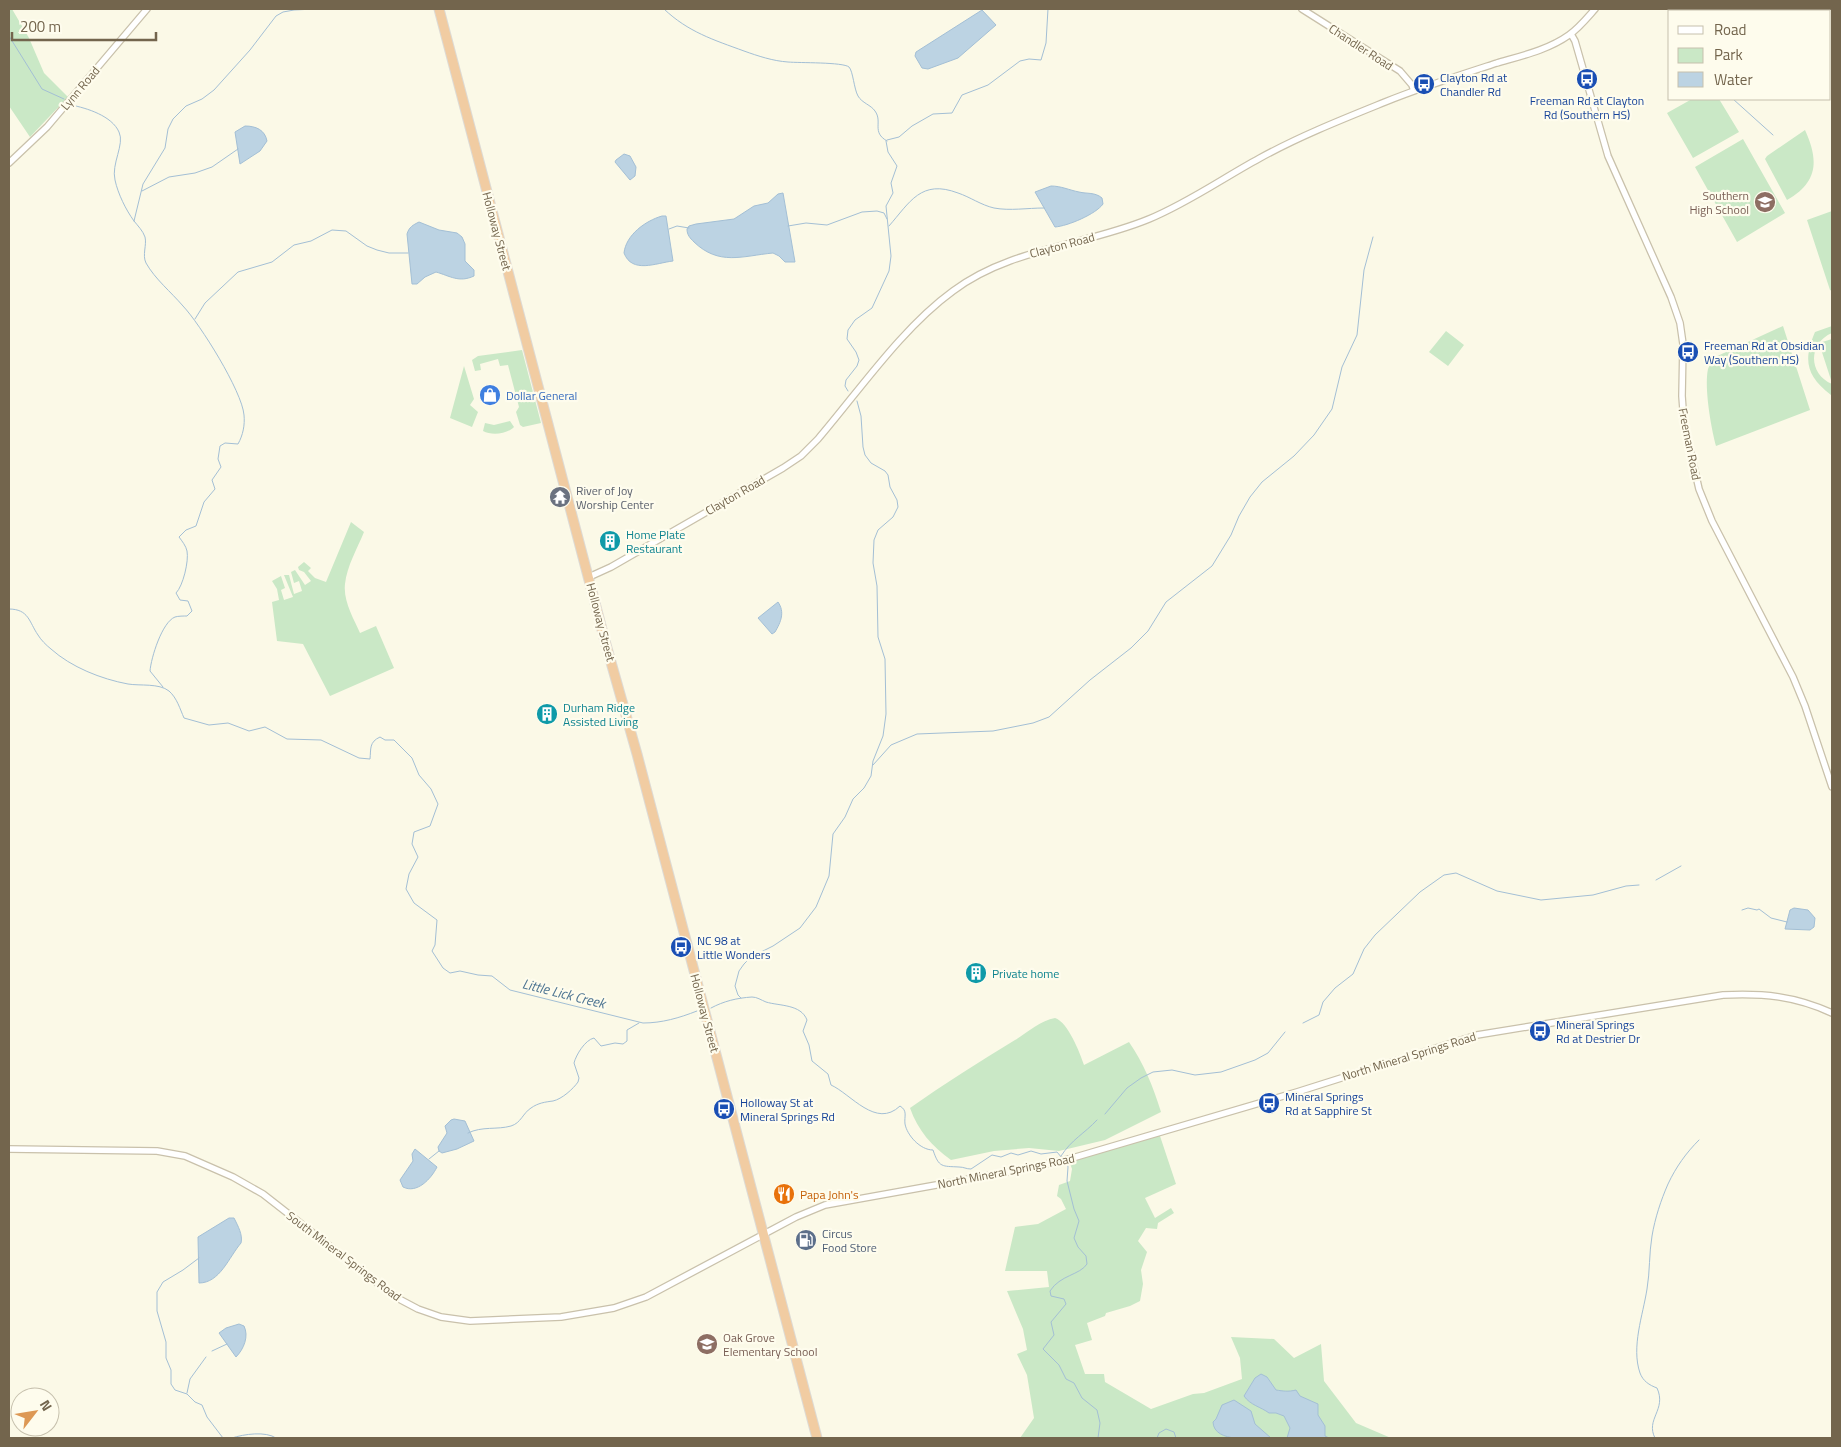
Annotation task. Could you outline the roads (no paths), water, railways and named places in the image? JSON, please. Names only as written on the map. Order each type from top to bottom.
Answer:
[{"type":"highway","name":"Holloway Street","points":[[439,9],[614,674],[638,754],[817,1438]]},
{"type":"street","name":"Lynn Road","points":[[9,163],[47,127],[147,9]]},
{"type":"street","name":"Chandler Road","points":[[1302,9],[1400,71],[1414,91]]},
{"type":"street","name":"Clayton Road","points":[[589,577],[611,567],[783,468],[800,456],[818,439],[916,323],[943,298],[965,282],[993,267],[1016,258],[1115,231],[1154,217],[1190,199],[1284,145],[1414,91],[1537,50],[1571,34],[1594,9]]},
{"type":"street","name":"Freeman Road","points":[[1571,34],[1575,41],[1608,156],[1666,284],[1678,317],[1683,344],[1682,396],[1684,423],[1699,489],[1712,521],[1793,678],[1805,706],[1832,787]]},
{"type":"street","name":"North Mineral Springs Road","points":[[764,1235],[796,1217],[825,1205],[1059,1162],[1297,1092],[1445,1044],[1494,1032],[1656,1004],[1730,994],[1775,995],[1803,1001],[1832,1013]]},
{"type":"street","name":"South Mineral Springs Road","points":[[9,1149],[157,1151],[174,1153],[196,1160],[233,1177],[270,1199],[401,1300],[426,1312],[455,1319],[534,1319],[561,1317],[614,1308],[646,1297],[764,1235]]},
{"type":"water","points":[[982,10],[996,25],[958,58],[928,69],[922,68],[915,56],[916,52]]},
{"type":"water","points":[[245,126],[259,129],[267,141],[260,151],[240,164],[235,132]]},
{"type":"water","points":[[624,154],[630,156],[636,167],[635,176],[630,180],[615,162]]},
{"type":"water","points":[[1051,186],[1097,195],[1102,198],[1103,204],[1094,212],[1081,219],[1055,227],[1035,192]]},
{"type":"water","points":[[783,193],[795,262],[785,262],[773,253],[731,258],[722,257],[703,249],[688,235],[687,229],[689,226],[734,219],[754,206],[768,203],[778,194]]},
{"type":"water","points":[[666,216],[673,261],[645,266],[633,263],[624,253],[628,240],[643,225]]},
{"type":"water","points":[[419,222],[439,230],[457,233],[462,237],[465,244],[465,261],[474,270],[474,276],[459,279],[436,272],[425,277],[417,284],[412,284],[407,234],[411,226]]},
{"type":"water","points":[[778,602],[781,617],[775,632],[772,634],[758,618]]},
{"type":"water","points":[[1794,908],[1808,910],[1815,918],[1814,927],[1810,930],[1785,929],[1790,910]]},
{"type":"water","points":[[454,1119],[465,1121],[474,1141],[457,1149],[442,1153],[438,1147],[447,1133],[445,1126]]},
{"type":"water","points":[[415,1149],[437,1167],[423,1184],[413,1189],[408,1189],[403,1187],[400,1180],[413,1161],[412,1154]]},
{"type":"water","points":[[229,1218],[234,1218],[237,1224],[241,1234],[241,1243],[213,1279],[199,1283],[198,1237]]},
{"type":"water","points":[[239,1324],[244,1326],[246,1338],[236,1357],[219,1333],[226,1328]]},
{"type":"water","points":[[1261,1374],[1267,1377],[1276,1390],[1296,1390],[1300,1396],[1318,1404],[1318,1415],[1325,1426],[1325,1436],[1329,1438],[1287,1438],[1290,1428],[1284,1416],[1269,1413],[1252,1404],[1244,1396],[1255,1378]]},
{"type":"water","points":[[1234,1400],[1251,1411],[1255,1424],[1271,1438],[1246,1439],[1228,1437],[1220,1434],[1215,1429],[1213,1422],[1222,1405]]},
{"type":"waterway","points":[[134,221],[143,184],[165,148],[168,129],[173,119],[186,106],[202,99],[214,90],[250,50],[276,16],[283,12],[294,10],[315,9]]},
{"type":"waterway","points":[[664,9],[682,24],[702,34],[760,56],[782,61],[830,63],[849,67],[858,96],[875,111],[878,119],[879,134],[887,141]]},
{"type":"waterway","points":[[887,140],[899,137],[912,126],[933,114],[952,113],[962,95],[988,85],[1020,61],[1029,59],[1041,60],[1046,43],[1048,9]]},
{"type":"waterway","points":[[9,36],[42,89],[64,99]]},
{"type":"waterway","points":[[1734,100],[1773,135]]},
{"type":"waterway","points":[[71,105],[105,117],[116,126],[120,142],[114,174],[115,180],[125,207],[145,237],[144,257],[146,263],[158,280],[190,315],[209,342],[236,390],[244,415],[243,430],[238,444],[225,443],[220,446],[218,459],[221,467],[212,480],[215,489],[204,502],[196,526],[186,530],[179,537],[186,549],[187,561],[183,579],[176,593],[180,600],[188,601],[192,611],[187,616],[176,617],[170,620],[158,641],[150,671],[163,687]]},
{"type":"waterway","points":[[848,391],[845,386],[846,380],[857,366],[859,360],[847,339],[848,330],[855,320],[872,308],[889,271],[891,256],[886,206],[893,193],[891,183],[897,166],[888,152],[886,141]]},
{"type":"waterway","points":[[142,191],[169,177],[195,173],[212,167],[238,149]]},
{"type":"waterway","points":[[889,226],[917,195],[935,189],[945,189],[958,193],[994,208],[1044,208]]},
{"type":"waterway","points":[[788,226],[806,223],[827,225],[862,212],[877,211],[884,213],[887,219]]},
{"type":"waterway","points":[[669,229],[677,226],[689,228]]},
{"type":"waterway","points":[[195,319],[205,303],[238,272],[272,262],[294,245],[311,241],[332,230],[346,231],[367,246],[377,250],[389,253],[408,253]]},
{"type":"waterway","points":[[873,765],[891,745],[917,734],[993,731],[1033,723],[1049,717],[1090,680],[1131,648],[1148,631],[1166,602],[1212,566],[1231,535],[1250,497],[1262,482],[1294,456],[1314,435],[1332,409],[1342,367],[1357,335],[1364,270],[1373,237]]},
{"type":"waterway","points":[[741,998],[735,986],[739,971],[744,964],[751,957],[773,946],[800,928],[816,907],[829,876],[833,834],[845,817],[853,799],[864,788],[871,776],[873,761],[883,736],[886,714],[885,659],[878,637],[877,586],[873,563],[874,540],[878,530],[893,517],[898,507],[897,500],[890,487],[888,475],[885,471],[871,463],[865,455],[861,416],[857,401]]},
{"type":"waterway","name":"Little Lick Creek","points":[[9,609],[21,611],[25,614],[45,644],[77,667],[118,682],[165,688],[176,700],[184,718],[209,725],[228,723],[249,731],[265,727],[287,739],[321,740],[359,758],[370,759],[372,744],[376,739],[380,737],[385,740],[394,740],[412,758],[419,775],[431,789],[438,804],[430,826],[414,832],[412,844],[418,857],[409,874],[406,889],[414,903],[437,920],[435,945],[432,951],[443,968],[450,973],[460,971],[492,976],[510,990],[643,1023],[670,1020],[697,1011]]},
{"type":"waterway","points":[[1656,880],[1681,866]]},
{"type":"waterway","points":[[1303,1023],[1319,1015],[1323,1002],[1335,988],[1353,974],[1364,949],[1375,935],[1420,892],[1444,875],[1456,873],[1497,891],[1541,900],[1593,895],[1626,886],[1639,885]]},
{"type":"waterway","points":[[1742,910],[1748,908],[1759,909],[1771,918],[1787,922]]},
{"type":"waterway","name":"Little Lick Creek","points":[[711,1008],[731,1000],[752,997],[766,1002],[789,1006],[800,1011],[807,1020],[803,1031],[809,1045],[812,1061],[828,1074],[831,1085],[864,1108],[873,1112],[882,1114],[891,1112],[900,1106],[905,1112],[905,1124],[911,1137],[919,1145],[933,1150],[937,1160],[942,1165],[971,1169],[992,1155],[1001,1157],[1011,1153],[1018,1155],[1031,1151],[1041,1154],[1057,1152],[1062,1158]]},
{"type":"waterway","points":[[468,1133],[511,1126],[517,1123],[534,1106],[564,1096],[578,1082],[579,1078],[574,1063],[579,1052],[587,1042],[594,1038],[601,1046],[615,1043],[623,1044],[627,1041],[627,1030],[639,1023]]},
{"type":"waterway","points":[[1105,1114],[1127,1088],[1153,1072],[1172,1070],[1195,1075],[1221,1072],[1255,1060],[1268,1053],[1285,1032]]},
{"type":"waterway","points":[[1061,1156],[1069,1145],[1097,1120]]},
{"type":"waterway","points":[[1655,1438],[1652,1425],[1660,1402],[1659,1396],[1657,1388],[1651,1386],[1641,1376],[1637,1353],[1637,1342],[1648,1283],[1650,1249],[1658,1209],[1668,1184],[1682,1160],[1699,1140]]},
{"type":"waterway","points":[[429,1159],[439,1151]]},
{"type":"waterway","name":"Little Lick Creek","points":[[1067,1162],[1067,1181],[1079,1221],[1074,1238],[1078,1247],[1086,1256],[1087,1264],[1080,1271],[1064,1278],[1050,1291],[1051,1296],[1064,1299],[1066,1304],[1051,1322],[1054,1335],[1043,1349],[1059,1365],[1066,1379],[1074,1383],[1082,1398],[1097,1410],[1100,1423],[1098,1438]]},
{"type":"waterway","points":[[199,1258],[163,1282],[157,1292],[157,1311],[166,1342],[166,1358],[171,1370],[171,1384],[175,1390],[187,1394],[195,1402],[202,1405],[207,1417],[223,1438]]},
{"type":"waterway","points":[[212,1351],[227,1344]]},
{"type":"waterway","points":[[187,1393],[190,1379],[206,1357]]},
{"type":"waterway","name":"Little Lick Creek","points":[[1157,1438],[1159,1433],[1166,1429],[1174,1432],[1176,1438]]},
{"type":"waterway","points":[[232,1438],[249,1434],[267,1434],[276,1438]]},
{"type":"place","name":"Freeman Rd at Clayton Rd (Southern HS)","points":[[1587,79]]},
{"type":"place","name":"Clayton Rd at Chandler Rd","points":[[1424,84]]},
{"type":"place","name":"Southern High School","points":[[1765,202]]},
{"type":"place","name":"Freeman Rd at Obsidian Way (Southern HS)","points":[[1688,352]]},
{"type":"place","name":"Dollar General","points":[[490,395]]},
{"type":"place","name":"River of Joy Worship Center","points":[[560,497]]},
{"type":"place","name":"Home Plate Restaurant","points":[[610,541]]},
{"type":"place","name":"Durham Ridge Assisted Living","points":[[547,714]]},
{"type":"place","name":"NC 98 at Little Wonders","points":[[681,947]]},
{"type":"place","name":"Private home","points":[[976,973]]},
{"type":"place","name":"Mineral Springs Rd at Destrier Dr","points":[[1540,1031]]},
{"type":"place","name":"Mineral Springs Rd at Sapphire St","points":[[1269,1103]]},
{"type":"place","name":"Holloway St at Mineral Springs Rd","points":[[724,1109]]},
{"type":"place","name":"Papa John's","points":[[784,1194]]},
{"type":"place","name":"Circus Food Store","points":[[806,1240]]},
{"type":"place","name":"Oak Grove Elementary School","points":[[707,1344]]}]
